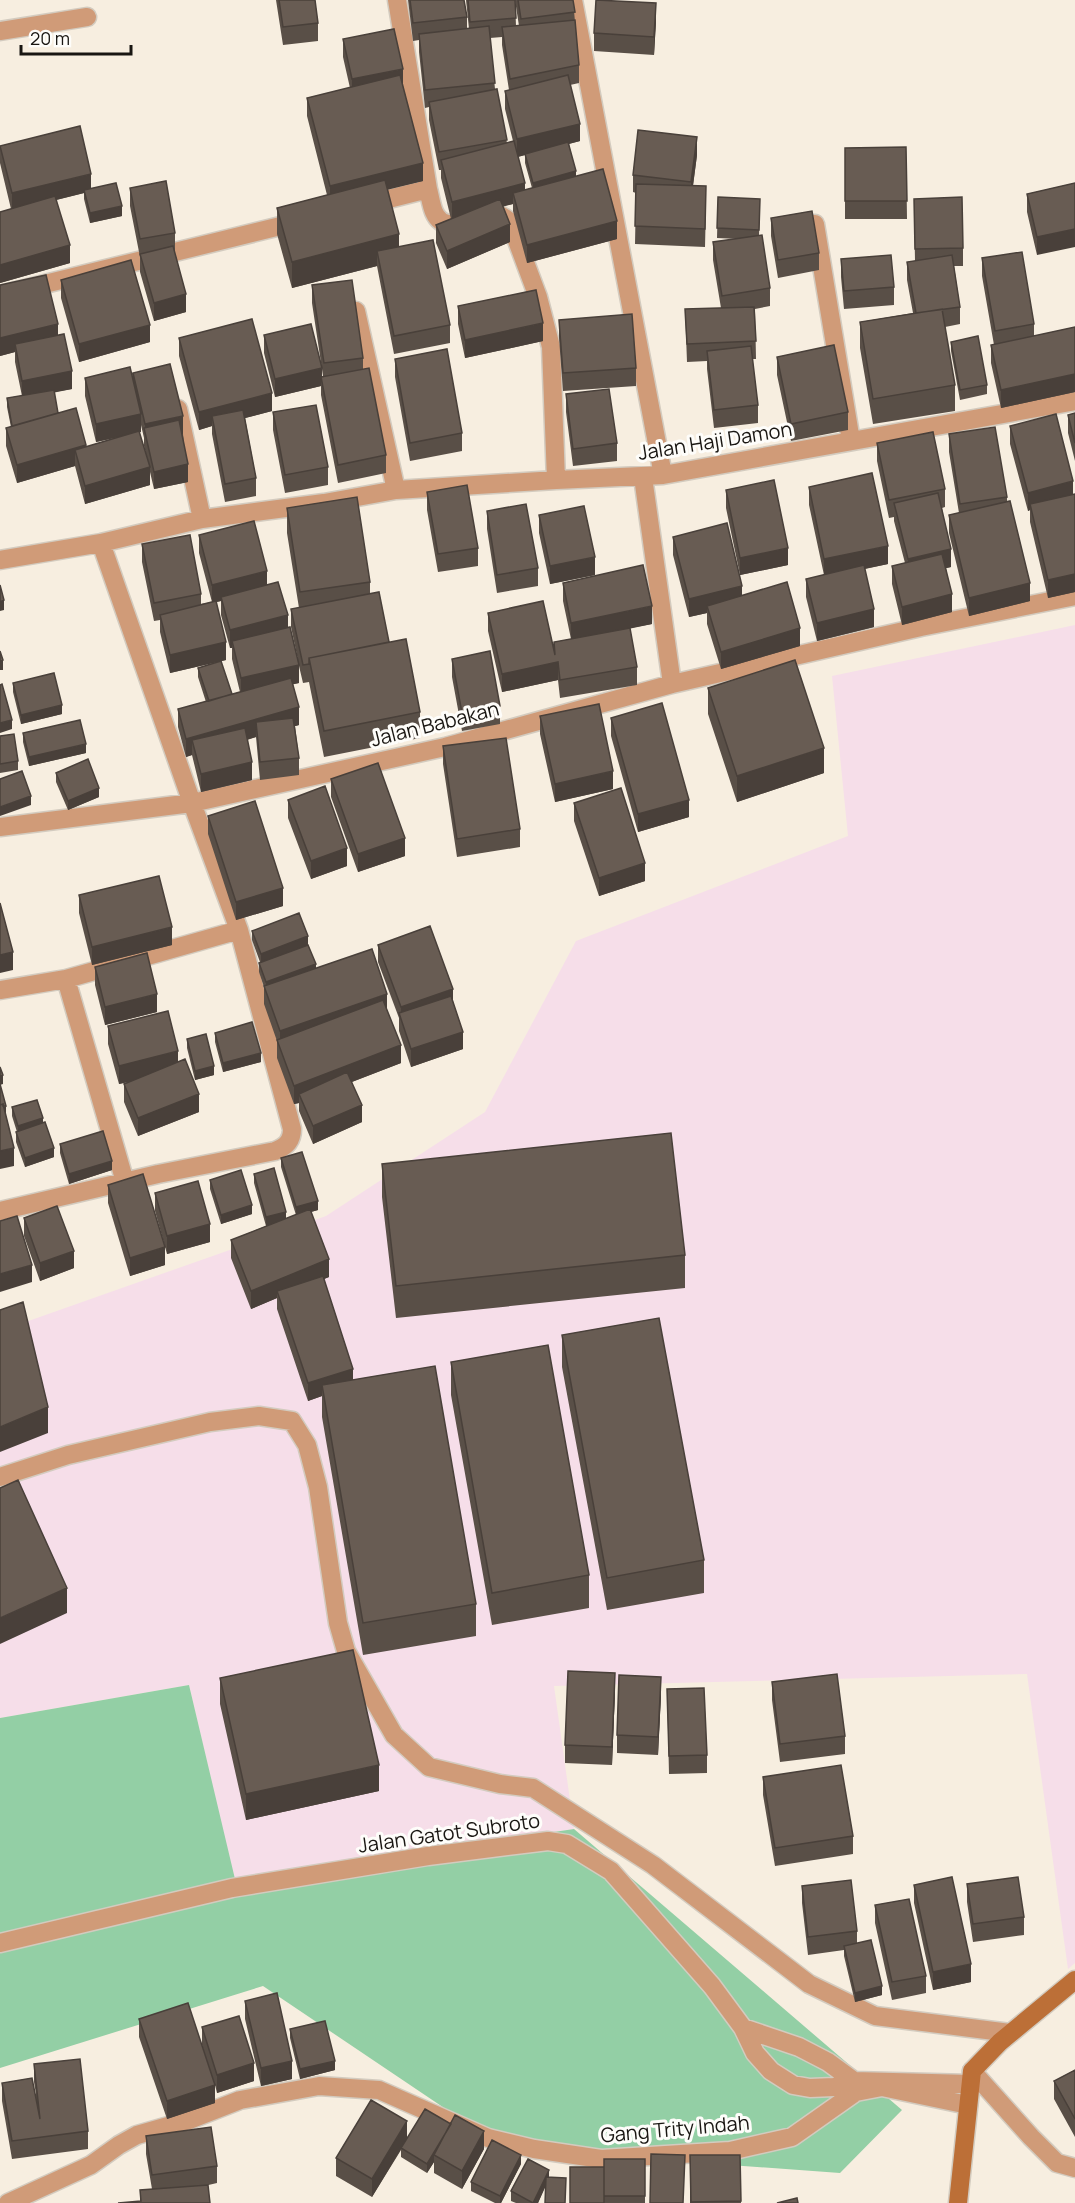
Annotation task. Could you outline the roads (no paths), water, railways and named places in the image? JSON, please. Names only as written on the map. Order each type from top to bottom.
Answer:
[{"type":"main road","points":[[958,2203],[971,2077],[1010,2033],[1075,1980]]},
{"type":"street","points":[[397,0],[428,189],[434,212],[438,219],[446,224],[456,224],[492,214],[502,215],[510,222],[538,297],[551,347],[556,480]]},
{"type":"street","points":[[573,0],[663,475]]},
{"type":"street","points":[[0,31],[87,17]]},
{"type":"street","points":[[347,209],[428,189]]},
{"type":"street","points":[[0,295],[324,215]]},
{"type":"street","points":[[815,224],[851,441]]},
{"type":"street","points":[[356,311],[396,490]]},
{"type":"street","points":[[0,560],[101,543],[202,519],[173,388]]},
{"type":"street","name":"Jalan Haji Damon","points":[[202,519],[324,503],[396,490],[663,475],[1075,400]]},
{"type":"street","points":[[643,477],[672,684]]},
{"type":"street","points":[[0,1211],[275,1151],[287,1144],[292,1136],[238,930],[101,543]]},
{"type":"street","name":"Jalan Babakan","points":[[0,826],[192,803],[445,747],[672,684],[921,627],[1075,596]]},
{"type":"street","points":[[0,990],[66,979],[238,930]]},
{"type":"street","points":[[66,979],[126,1182]]},
{"type":"street","points":[[0,1477],[68,1455],[210,1422],[259,1416],[292,1421],[307,1445],[318,1487],[338,1623],[346,1652],[394,1735],[429,1767],[500,1784],[533,1788],[653,1865],[809,1984],[876,2016],[1010,2033]]},
{"type":"street","name":"Jalan Gatot Subroto","points":[[0,1943],[232,1888],[428,1856],[548,1841],[567,1844],[611,1871],[696,1967],[743,2028],[755,2053],[771,2071],[793,2085],[810,2088],[834,2087],[854,2080],[971,2077]]},
{"type":"street","points":[[743,2028],[799,2047],[828,2062],[854,2080]]},
{"type":"street","points":[[971,2077],[1057,2163],[1075,2168]]},
{"type":"street","name":"Gang Trity Indah","points":[[8,2203],[91,2165],[119,2145],[137,2136],[189,2120],[240,2100],[319,2086],[379,2090],[488,2138],[534,2150],[601,2159],[730,2151],[792,2137],[856,2092],[882,2088],[968,2105]]}]
